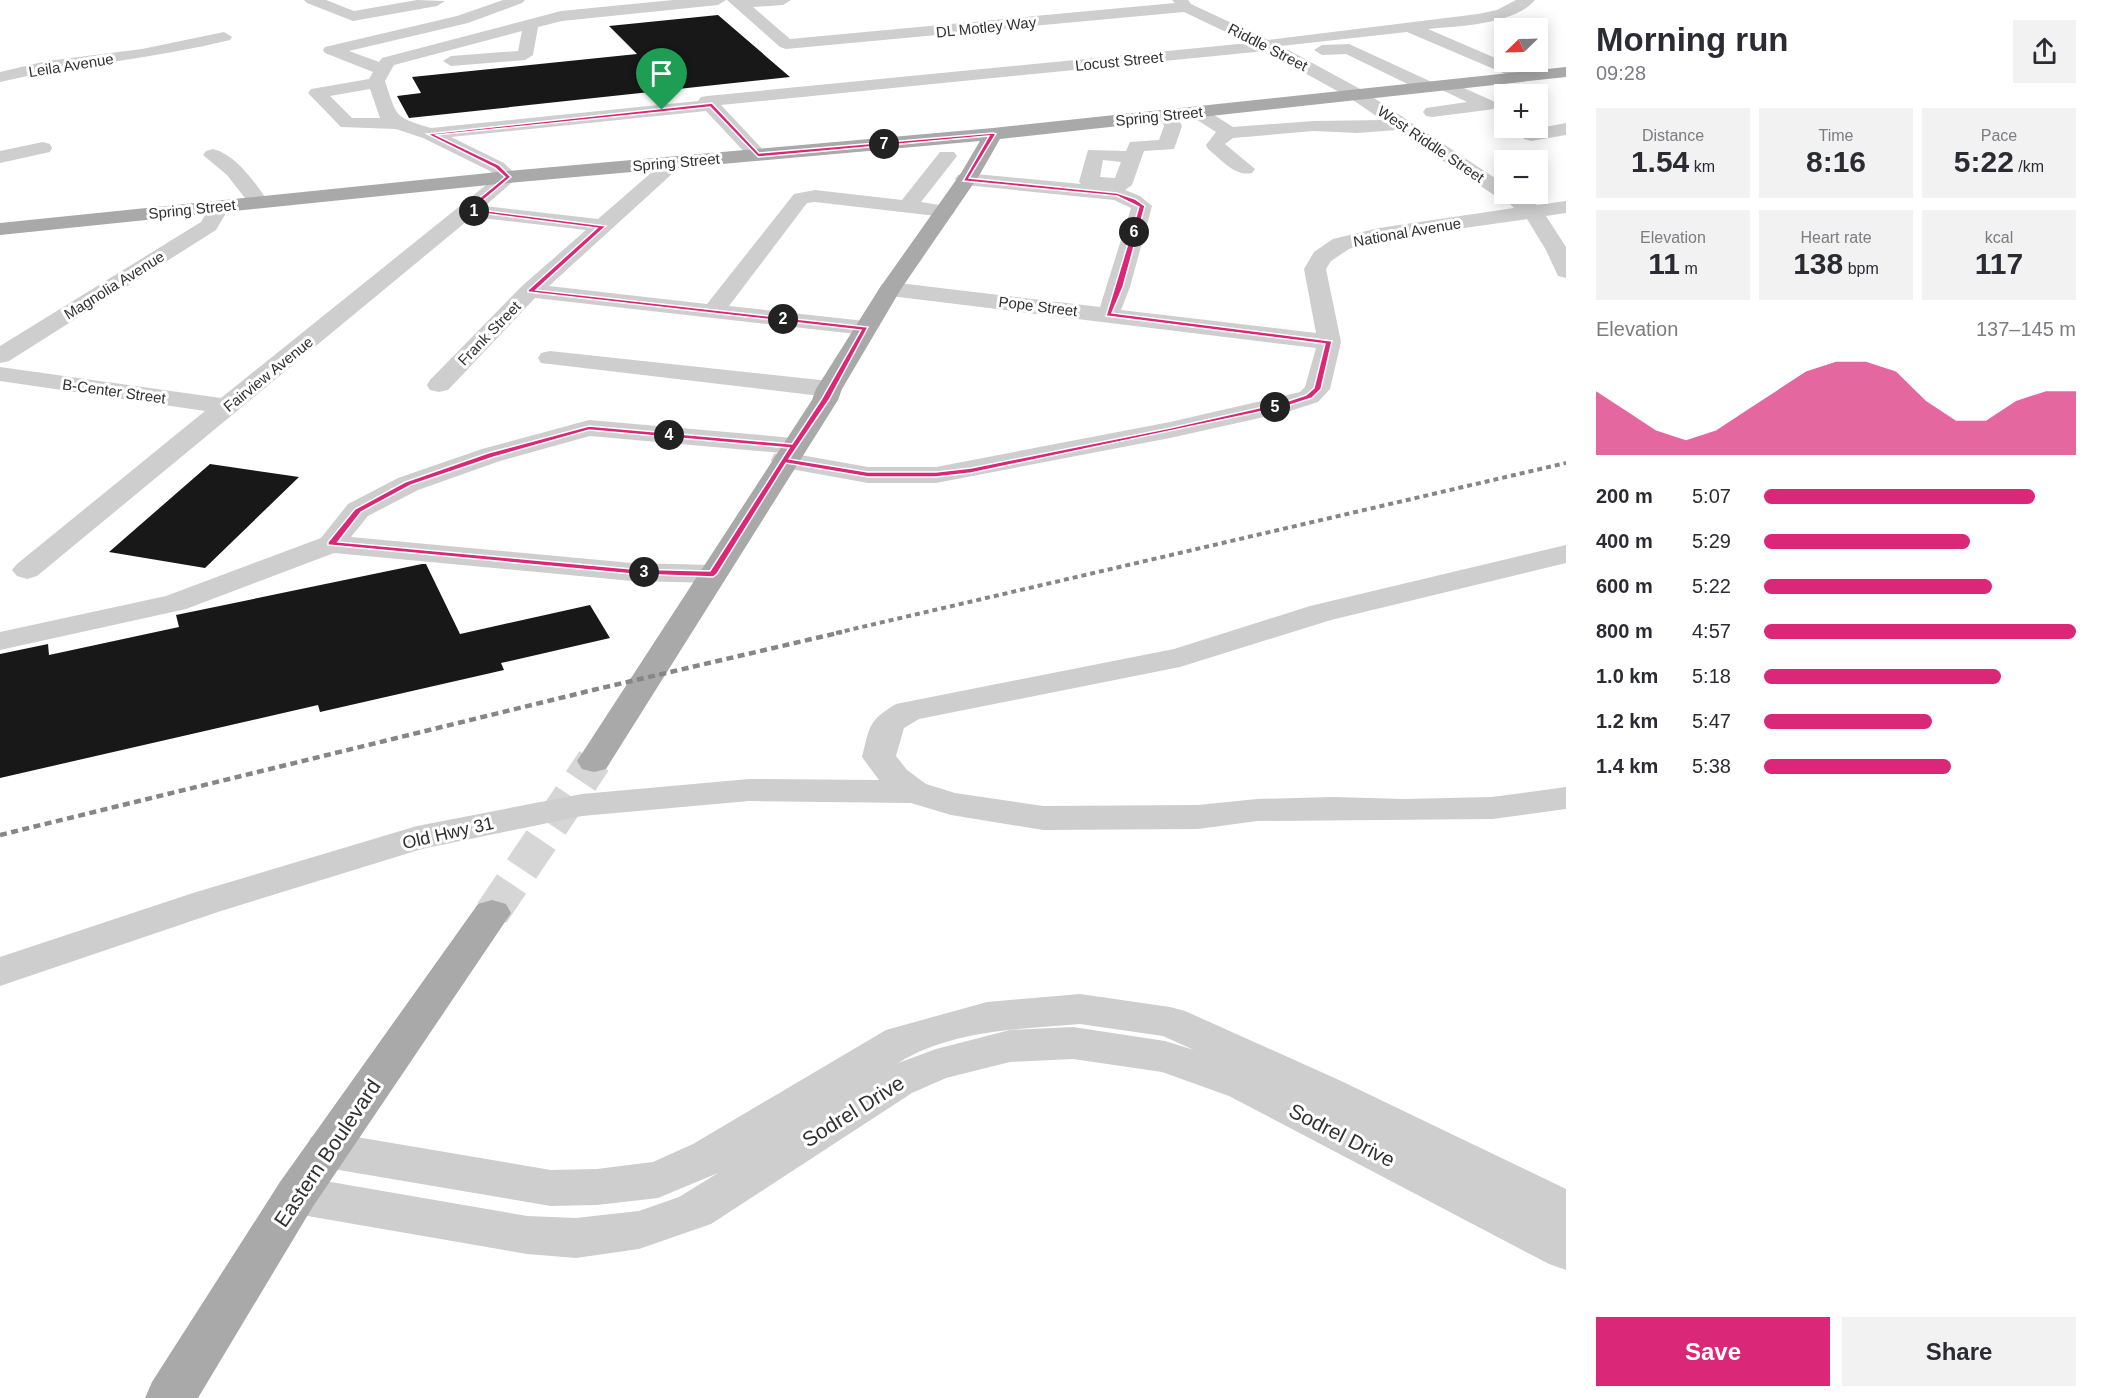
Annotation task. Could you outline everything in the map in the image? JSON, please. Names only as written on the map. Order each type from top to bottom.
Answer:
[{"type":"main road","name":"Spring Street","points":[[0,229],[508,177],[993,134],[1566,72]]},
{"type":"main road","points":[[968,177],[1024,142],[1070,126]]},
{"type":"main road","points":[[594,761],[825,400],[829,389],[865,328],[968,177],[993,134]]},
{"type":"main road","name":"Eastern Boulevard","points":[[170,1398],[296,1195],[492,913]]},
{"type":"street","points":[[312,0],[353,16],[437,1]]},
{"type":"street","points":[[481,26],[516,0]]},
{"type":"street","points":[[569,0],[587,13],[590,33]]},
{"type":"street","points":[[481,26],[497,49],[409,72],[331,50],[462,20],[481,26],[531,24],[587,13],[718,0]]},
{"type":"street","points":[[738,2],[783,0]]},
{"type":"street","points":[[1092,0],[1114,13]]},
{"type":"street","name":"Locust Street","points":[[430,134],[1268,46],[1277,42],[1411,28],[1494,15],[1527,0]]},
{"type":"street","name":"DL Motley Way","points":[[738,2],[786,44],[1074,18],[1183,3]]},
{"type":"street","name":"Riddle Street","points":[[1183,3],[1356,94]]},
{"type":"street","points":[[1375,14],[1395,16],[1447,10],[1459,6]]},
{"type":"street","points":[[987,8],[1011,24]]},
{"type":"street","points":[[1395,16],[1399,22],[1411,28],[1522,76]]},
{"type":"street","points":[[1074,18],[1095,30]]},
{"type":"street","points":[[508,177],[497,167],[430,134],[397,124],[347,123],[317,93],[481,26],[511,19]]},
{"type":"street","points":[[912,20],[930,32]]},
{"type":"street","points":[[454,60],[525,55],[531,24]]},
{"type":"street","points":[[980,27],[997,39]]},
{"type":"street","points":[[430,28],[450,34]]},
{"type":"street","points":[[397,35],[420,43]]},
{"type":"street","name":"Leila Avenue","points":[[0,77],[47,66],[142,54],[224,37]]},
{"type":"street","points":[[362,43],[382,66],[388,116],[397,124]]},
{"type":"street","points":[[1127,47],[1148,58]]},
{"type":"street","points":[[1285,55],[1349,49],[1428,87]]},
{"type":"street","points":[[0,72],[2,66],[12,57],[47,66]]},
{"type":"street","points":[[662,110],[661,106],[709,94],[829,81],[842,76],[842,69]]},
{"type":"street","points":[[1446,85],[1494,103]]},
{"type":"street","name":"West Riddle Street","points":[[1356,94],[1494,186]]},
{"type":"street","points":[[709,103],[758,155]]},
{"type":"street","points":[[1432,112],[1494,104]]},
{"type":"street","points":[[1197,112],[1229,133]]},
{"type":"street","points":[[1548,112],[1566,121]]},
{"type":"street","points":[[1134,157],[1137,146],[1167,145],[1173,126],[1168,115]]},
{"type":"street","points":[[1245,169],[1215,145],[1219,138],[1229,133],[1314,126],[1357,127],[1401,123]]},
{"type":"street","points":[[1548,132],[1566,129]]},
{"type":"street","points":[[1418,134],[1446,131]]},
{"type":"street","points":[[0,157],[43,148]]},
{"type":"street","points":[[213,155],[234,171],[259,202]]},
{"type":"street","points":[[907,207],[947,156]]},
{"type":"street","name":"Frank Street","points":[[439,385],[530,291],[674,163]]},
{"type":"street","name":"Fairview Avenue","points":[[27,570],[508,177]]},
{"type":"street","points":[[968,177],[1117,194],[1142,206],[1119,287],[1108,315]]},
{"type":"street","points":[[713,311],[801,198],[814,196],[945,211]]},
{"type":"street","name":"West Riddle Street","points":[[1522,204],[1534,212],[1557,250],[1566,271]]},
{"type":"street","name":"Magnolia Avenue","points":[[0,356],[209,226],[220,206]]},
{"type":"street","name":"National Avenue","points":[[332,544],[358,510],[408,484],[491,455],[589,428],[789,453],[868,475],[936,475],[1170,430],[1287,404],[1309,397],[1317,389],[1329,342],[1315,269],[1330,251],[1341,244],[1379,234],[1566,207]]},
{"type":"street","points":[[468,210],[603,226]]},
{"type":"street","name":"Pope Street","points":[[890,289],[1329,342]]},
{"type":"street","points":[[530,291],[865,328]]},
{"type":"street","points":[[550,358],[829,389]]},
{"type":"street","name":"B-Center Street","points":[[0,374],[228,407]]},
{"type":"street","points":[[0,641],[175,603],[332,544],[632,572],[713,574]]},
{"type":"street","points":[[1566,554],[1321,613],[1180,657],[908,711],[888,723],[879,756],[895,777],[913,792],[951,804],[1043,818],[1198,817],[1300,808],[1492,808],[1566,798]]},
{"type":"street","name":"Old Hwy 31","points":[[0,972],[207,902],[417,838],[571,807],[749,790],[913,792]]},
{"type":"street","name":"Sodrel Drive","points":[[327,1149],[551,1188],[597,1187],[658,1180],[709,1157],[901,1041],[987,1017],[1080,1009],[1170,1022],[1324,1092],[1566,1210]]},
{"type":"street","name":"Sodrel Drive","points":[[296,1195],[527,1235],[576,1238],[639,1230],[695,1211],[897,1081],[936,1065],[1010,1046],[1072,1043],[1165,1057],[1244,1084],[1566,1250]]},
{"type":"building","points":[[718,15],[790,77],[409,118],[397,96],[421,93],[412,77],[637,54],[609,26]]},
{"type":"building","points":[[210,464],[299,477],[205,568],[109,552]]},
{"type":"building","points":[[426,564],[460,634],[590,605],[610,638],[501,663],[504,670],[320,712],[318,705],[0,778],[0,654],[48,644],[49,655],[179,627],[176,615]]},
{"type":"tunnel","points":[[492,913],[594,761]]},
{"type":"railway","points":[[836,633],[1566,463]]},
{"type":"railway","points":[[0,835],[593,690],[842,632]]},
{"type":"route","points":[[662,110],[430,134],[497,167],[508,177],[468,210],[603,226],[530,291],[865,328],[829,389],[825,400],[794,446],[784,460],[713,574],[632,572],[332,544],[358,510],[408,484],[491,455],[589,428],[794,446],[784,460],[868,475],[936,475],[1170,430],[1287,404],[1309,397],[1317,389],[1329,342],[1108,315],[1119,287],[1142,206],[1117,194],[965,180],[993,134],[758,155],[712,105],[662,110]]}]
